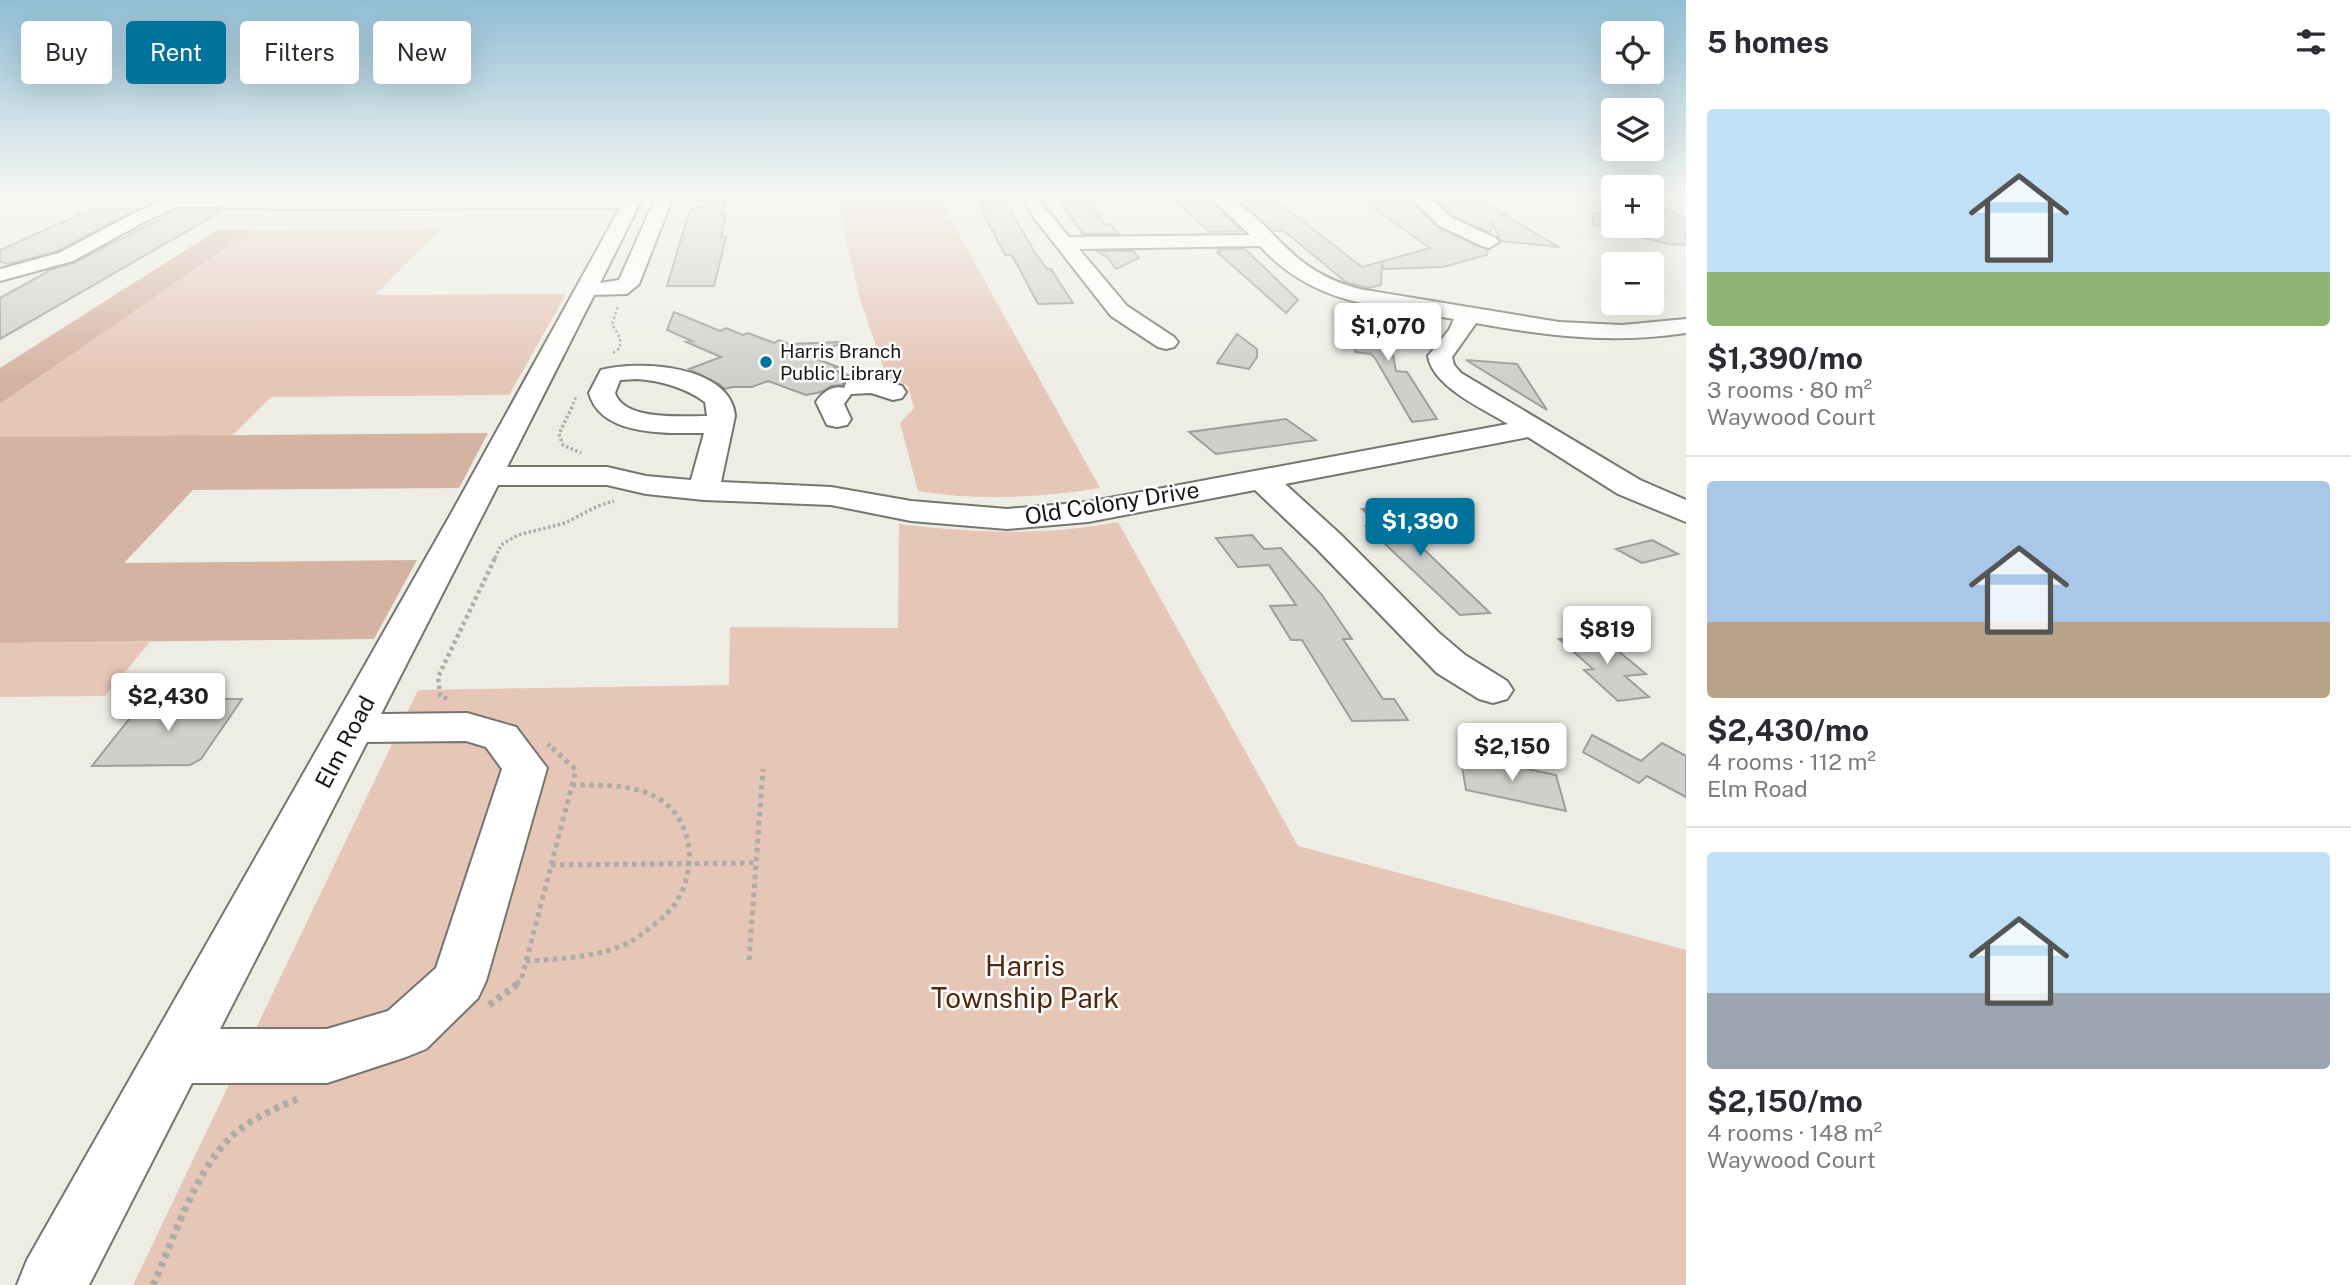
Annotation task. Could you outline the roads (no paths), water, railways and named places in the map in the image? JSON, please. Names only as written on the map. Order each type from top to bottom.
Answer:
[{"type":"street","points":[[0,275],[66,257]]},
{"type":"street","name":"Elm Road","points":[[52,1285],[585,289],[606,257]]},
{"type":"street","points":[[1075,257],[1119,311],[1166,342]]},
{"type":"street","points":[[1286,257],[1306,276],[1359,296],[1603,334],[1634,334],[1686,326]]},
{"type":"street","points":[[1468,314],[1460,332],[1440,356],[1442,366],[1452,377],[1476,395],[1629,487],[1686,512]]},
{"type":"street","points":[[844,400],[873,385],[893,392]]},
{"type":"street","points":[[704,491],[719,424]]},
{"type":"street","name":"Old Colony Drive","points":[[483,484],[603,493],[704,491],[818,494],[912,511],[1007,519],[1088,512],[1532,428]]},
{"type":"street","points":[[1260,478],[1328,541],[1424,640],[1451,664],[1493,690]]},
{"type":"street","points":[[176,1056],[327,1056],[406,1031],[459,981],[525,768],[501,737],[467,727],[352,728]]},
{"type":"place","name":"Harris Branch Public Library","points":[[766,362]]},
{"type":"park label","name":"Harris Township Park","points":[[1025,982]]}]
